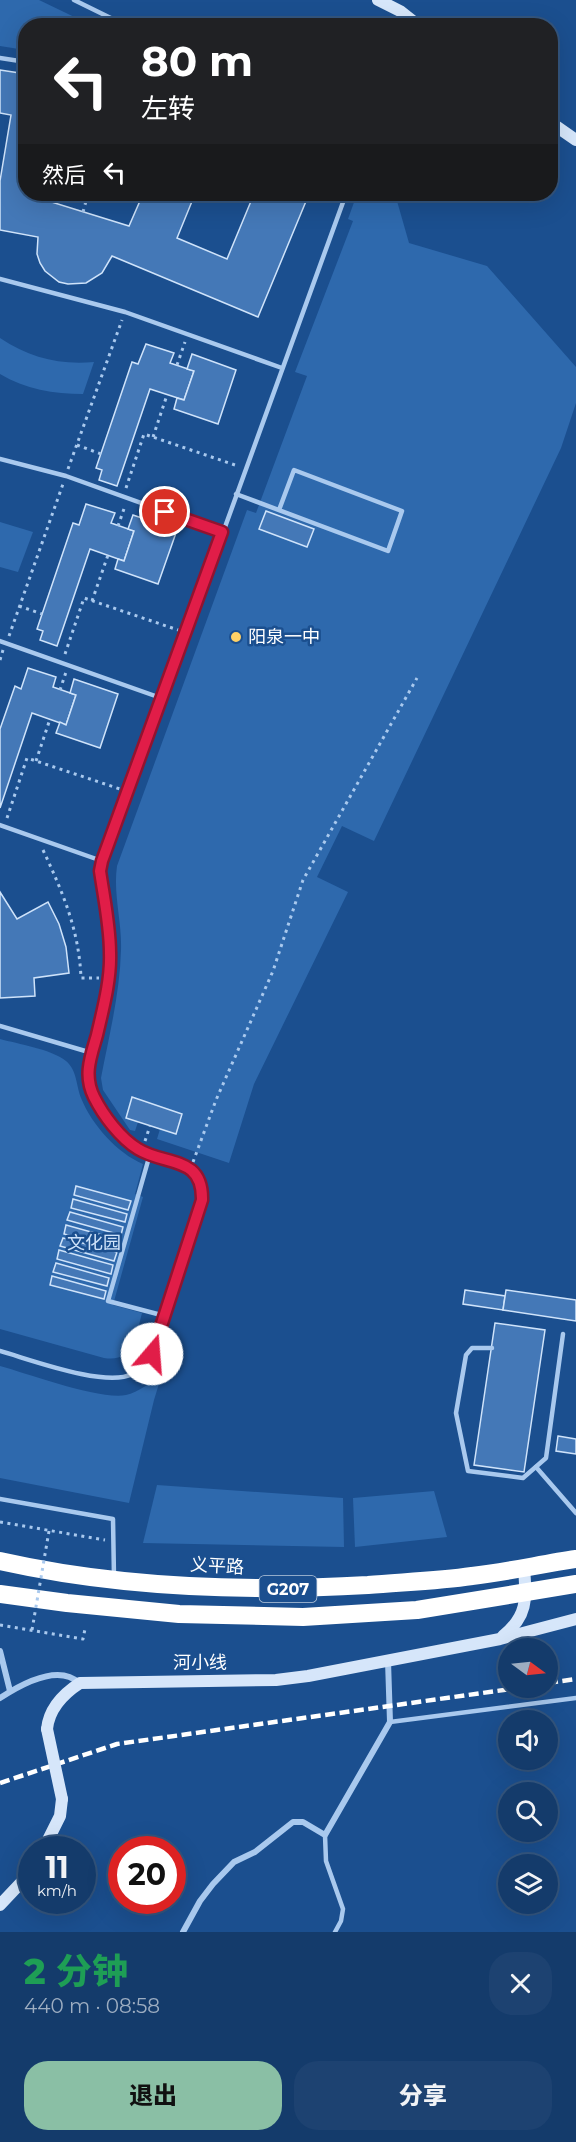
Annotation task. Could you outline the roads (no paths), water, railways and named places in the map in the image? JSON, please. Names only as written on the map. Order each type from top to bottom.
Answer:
[{"type":"highway","name":"义平路","points":[[0,1561],[114,1579],[249,1589],[434,1581],[576,1559]]},
{"type":"highway","name":"G207","points":[[0,1594],[179,1614],[303,1617],[417,1610],[576,1584]]},
{"type":"street","points":[[378,0],[409,18]]},
{"type":"street","points":[[558,128],[576,140]]},
{"type":"street","points":[[501,1638],[521,1616],[526,1602],[524,1567]]},
{"type":"street","name":"河小线","points":[[504,1638],[576,1619]]},
{"type":"street","name":"河小线","points":[[80,1683],[262,1682],[308,1676],[498,1639]]},
{"type":"street","points":[[0,1651],[10,1691]]},
{"type":"street","points":[[183,1932],[200,1901],[234,1862],[255,1852],[293,1822],[303,1822],[326,1835],[390,1722],[388,1661]]},
{"type":"street","points":[[0,1698],[10,1691],[43,1677],[70,1676],[80,1683],[55,1707],[50,1715],[48,1729],[62,1799],[60,1816],[51,1836]]},
{"type":"street","points":[[0,1905],[18,1886]]},
{"type":"lane","points":[[74,0],[111,18]]},
{"type":"lane","points":[[0,58],[18,61]]},
{"type":"lane","points":[[0,1351],[89,1376],[119,1378],[131,1374],[146,1363],[152,1354],[202,1200],[201,1182],[191,1169],[141,1151],[130,1143],[112,1124],[92,1095],[87,1074],[102,1014],[108,979],[110,943],[100,871],[343,201]]},
{"type":"lane","points":[[0,279],[124,312],[282,369]]},
{"type":"lane","points":[[0,459],[66,476],[222,532]]},
{"type":"lane","points":[[236,494],[388,551],[402,511],[294,470],[279,510]]},
{"type":"lane","points":[[0,641],[162,698]]},
{"type":"lane","points":[[2,825],[102,861]]},
{"type":"lane","points":[[0,1026],[92,1053]]},
{"type":"lane","points":[[150,1154],[108,1301],[165,1316]]},
{"type":"lane","points":[[492,1348],[472,1348],[466,1355],[456,1413],[468,1471],[523,1478],[546,1458],[563,1334]]},
{"type":"lane","points":[[536,1467],[576,1514]]},
{"type":"lane","points":[[0,1499],[113,1519],[114,1579]]},
{"type":"lane","points":[[390,1722],[576,1698]]},
{"type":"lane","points":[[326,1835],[326,1861],[343,1909],[336,1932]]},
{"type":"railway","points":[[558,1682],[576,1679]]},
{"type":"railway","points":[[0,1783],[117,1744],[498,1691]]},
{"type":"place","name":"阳泉一中","points":[[236,637]]},
{"type":"park label","name":"文化园","points":[[94,1243]]}]
